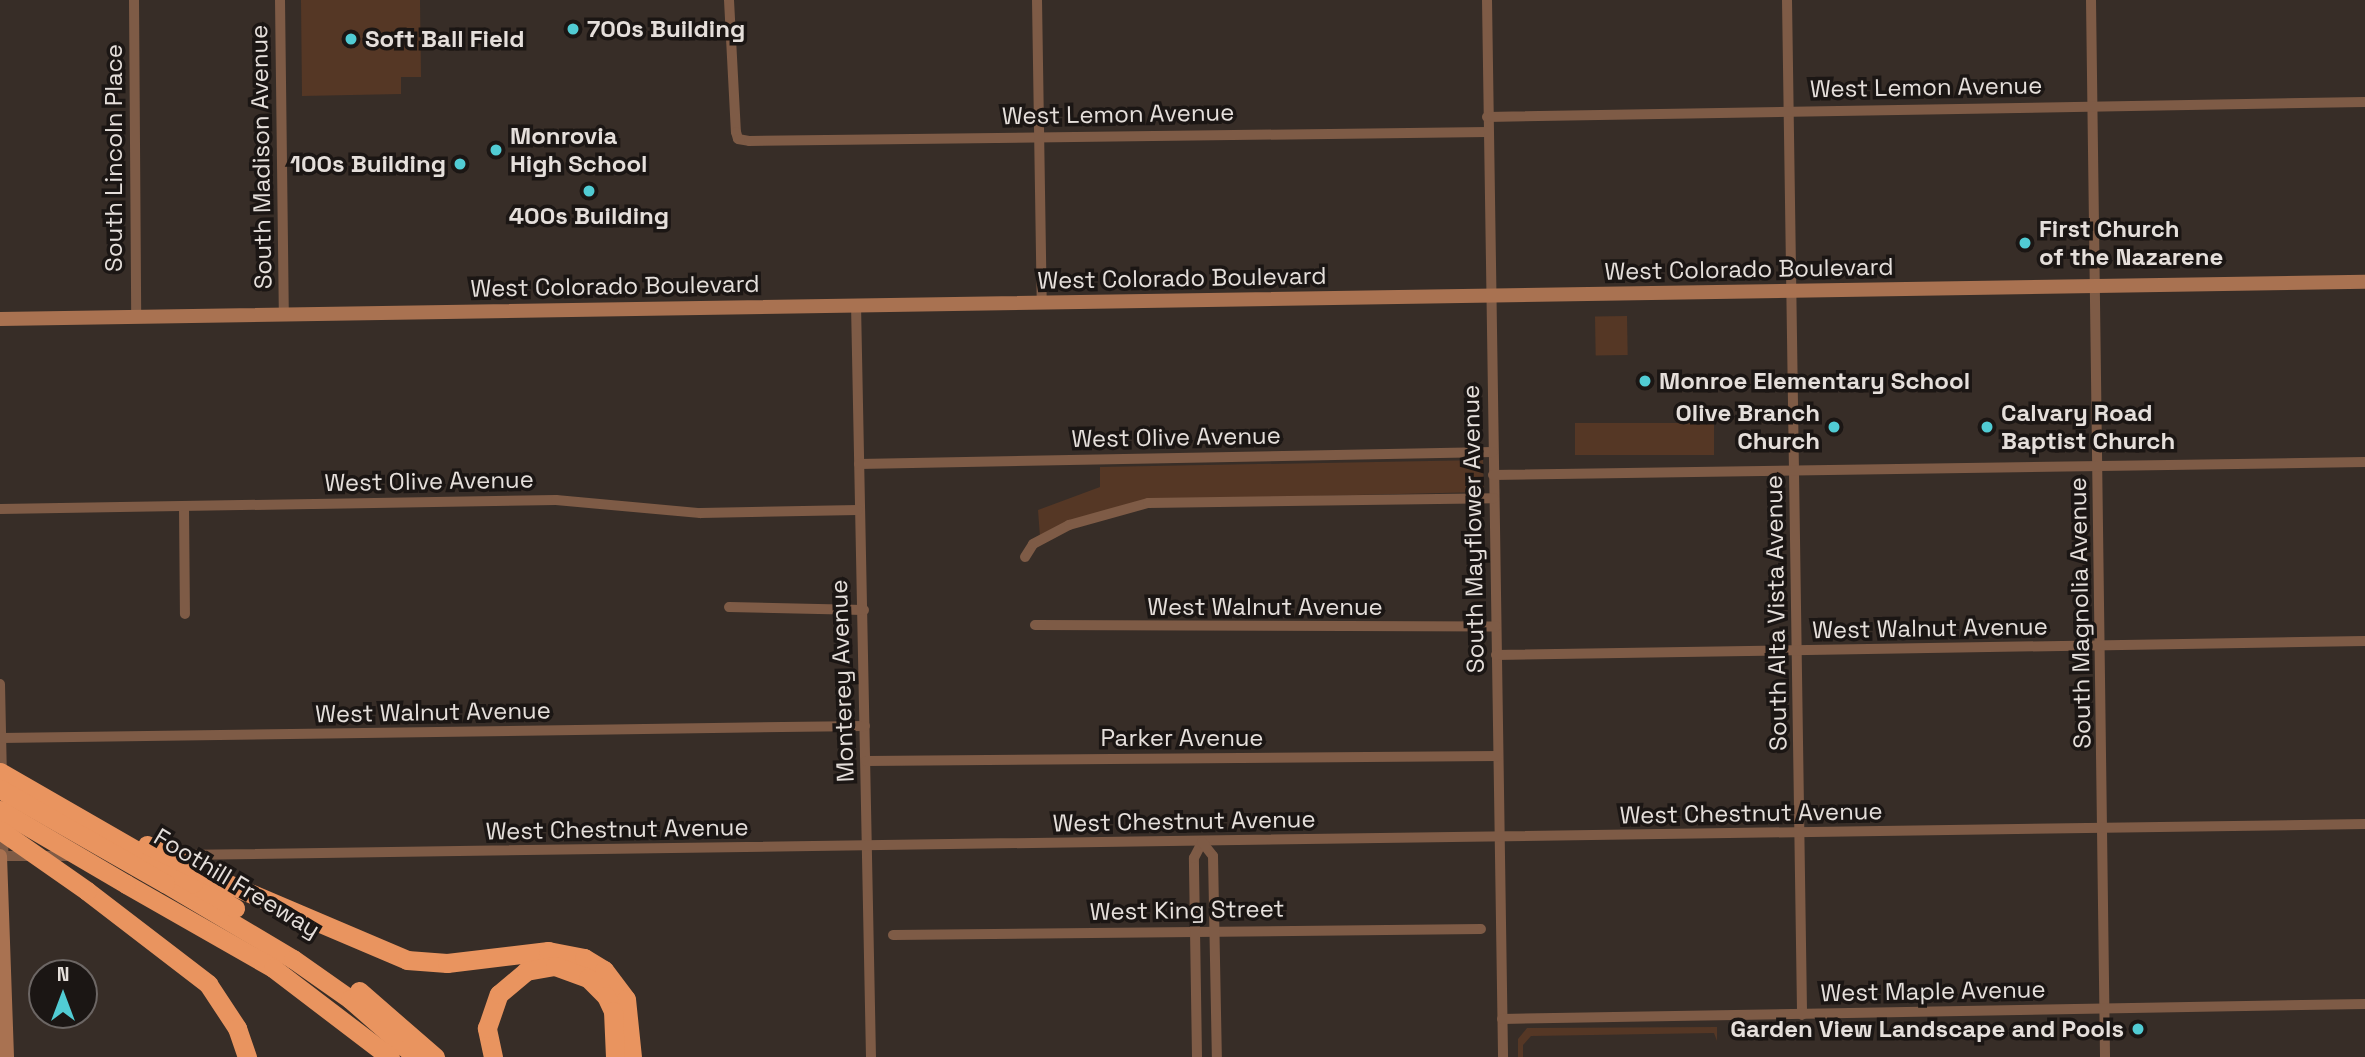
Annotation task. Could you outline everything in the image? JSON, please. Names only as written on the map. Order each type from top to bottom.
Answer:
[{"type":"highway","name":"Foothill Freeway","points":[[0,772],[193,883],[320,961],[435,1057]]},
{"type":"highway","points":[[0,789],[157,883],[309,981],[404,1057]]},
{"type":"highway","points":[[0,799],[302,965],[350,999],[416,1057]]},
{"type":"highway","points":[[0,810],[273,968],[390,1057]]},
{"type":"highway","points":[[69,812],[407,960],[447,963],[548,951],[584,958],[604,970],[626,999],[632,1057]]},
{"type":"highway","points":[[0,830],[87,891],[208,984],[237,1028],[247,1057]]},
{"type":"highway","points":[[493,1057],[487,1028],[499,994],[526,971],[555,966],[588,978],[606,996],[615,1023],[615,1057]]},
{"type":"street","name":"South Lincoln Place","points":[[134,0],[135,317]]},
{"type":"street","name":"South Madison Avenue","points":[[280,0],[284,314]]},
{"type":"street","name":"West Lemon Avenue","points":[[729,0],[736,132],[738,139],[749,141],[1488,132]]},
{"type":"street","points":[[1037,0],[1042,303]]},
{"type":"street","name":"South Mayflower Avenue","points":[[1487,0],[1503,1057]]},
{"type":"street","name":"South Alta Vista Avenue","points":[[1787,0],[1802,1015]]},
{"type":"street","name":"South Magnolia Avenue","points":[[2091,0],[2105,828],[2105,1057]]},
{"type":"street","name":"West Lemon Avenue","points":[[1487,117],[2365,102]]},
{"type":"street","name":"West Colorado Boulevard","points":[[0,319],[2365,282]]},
{"type":"street","name":"Monterey Avenue","points":[[856,304],[858,510],[864,610],[871,1057]]},
{"type":"street","name":"West Olive Avenue","points":[[859,464],[1493,452]]},
{"type":"street","points":[[1493,475],[2365,462]]},
{"type":"street","points":[[1025,557],[1033,544],[1069,525],[1148,503],[1494,498]]},
{"type":"street","name":"West Olive Avenue","points":[[0,509],[556,500],[700,513],[858,510]]},
{"type":"street","points":[[184,506],[185,614]]},
{"type":"street","points":[[729,607],[864,610]]},
{"type":"street","name":"West Walnut Avenue","points":[[1035,625],[1496,627]]},
{"type":"street","name":"West Walnut Avenue","points":[[1496,656],[2365,641]]},
{"type":"street","points":[[0,684],[7,1057]]},
{"type":"street","name":"West Walnut Avenue","points":[[1,738],[865,726]]},
{"type":"street","name":"Parker Avenue","points":[[866,761],[1498,756]]},
{"type":"street","name":"West Chestnut Avenue","points":[[2,856],[1499,838],[2365,824]]},
{"type":"street","points":[[1197,1057],[1194,858],[1202,842],[1213,856],[1217,1057]]},
{"type":"street","name":"West King Street","points":[[893,935],[1481,929]]},
{"type":"street","name":"West Maple Avenue","points":[[1502,1019],[2365,1004]]},
{"type":"shaded area","name":"Soft Ball Field","points":[[301,0],[420,0],[421,77],[401,77],[401,94],[302,96]]},
{"type":"shaded area","points":[[1627,316],[1628,355],[1596,356],[1595,317]]},
{"type":"shaded area","points":[[1575,423],[1714,423],[1714,455],[1575,455]]},
{"type":"shaded area","points":[[1483,460],[1484,492],[1178,499],[1040,537],[1038,510],[1100,487],[1100,467]]},
{"type":"shaded area","points":[[1717,1027],[1717,1041],[1714,1033],[1531,1036],[1523,1045],[1523,1057],[1518,1057],[1518,1039],[1527,1028]]},
{"type":"place","name":"700s Building","points":[[573,29]]},
{"type":"place","name":"Soft Ball Field","points":[[351,39]]},
{"type":"place","name":"Monrovia High School","points":[[496,150]]},
{"type":"place","name":"100s Building","points":[[460,164]]},
{"type":"place","name":"400s Building","points":[[589,191]]},
{"type":"place","name":"First Church of the Nazarene","points":[[2025,243]]},
{"type":"place","name":"Monroe Elementary School","points":[[1645,381]]},
{"type":"place","name":"Olive Branch Church","points":[[1834,427]]},
{"type":"place","name":"Calvary Road Baptist Church","points":[[1987,427]]},
{"type":"place","name":"Garden View Landscape and Pools","points":[[2138,1029]]}]
